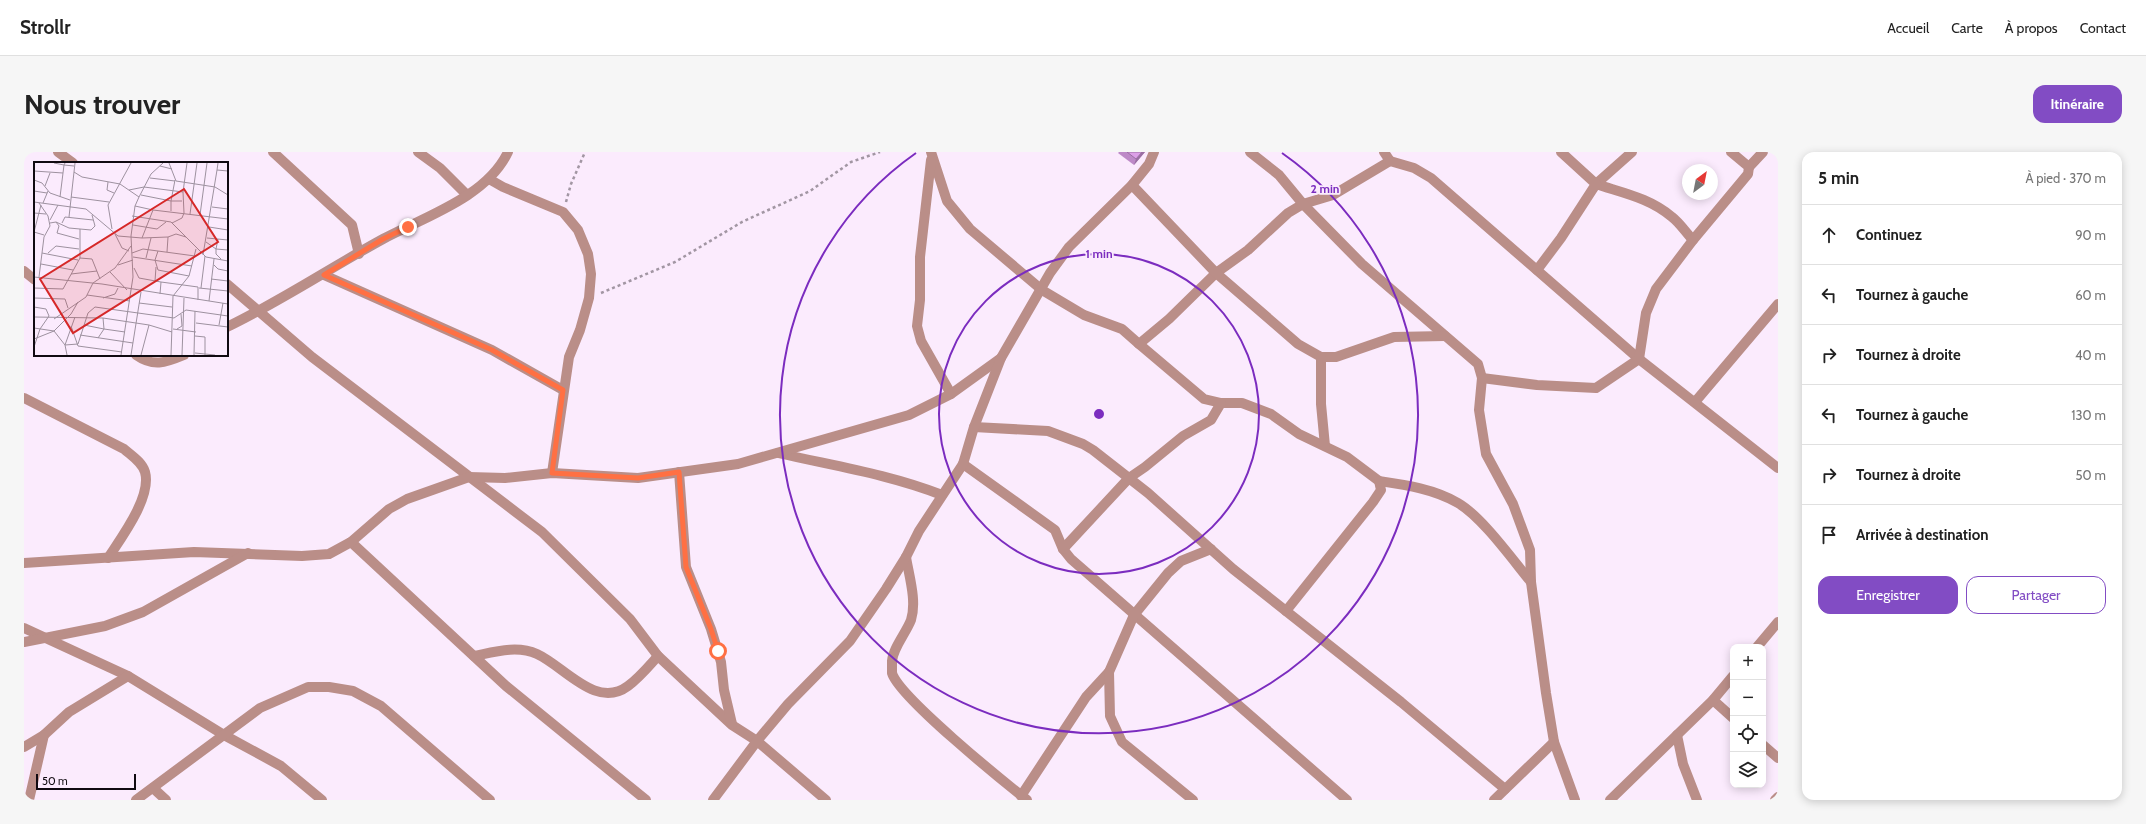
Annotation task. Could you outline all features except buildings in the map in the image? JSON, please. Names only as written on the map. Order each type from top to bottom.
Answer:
[{"type":"street","points":[[58,152],[72,162]]},
{"type":"street","points":[[273,152],[352,225],[360,254]]},
{"type":"street","points":[[418,152],[440,168],[466,194]]},
{"type":"street","points":[[228,327],[259,312],[360,254],[383,239],[445,208],[489,179],[508,152]]},
{"type":"street","points":[[713,800],[757,741],[793,699],[850,641],[906,557],[919,531],[963,464],[974,427],[1001,358],[1042,290],[1050,273],[1069,247],[1132,185],[1149,164],[1154,152]]},
{"type":"street","points":[[1250,152],[1279,175],[1303,204],[1362,264],[1478,364],[1482,378],[1479,410],[1486,454],[1513,504],[1530,550],[1531,582],[1554,742],[1574,800]]},
{"type":"street","points":[[1561,152],[1596,184],[1638,196],[1653,203],[1673,217],[1693,240]]},
{"type":"street","points":[[1536,270],[1561,238],[1596,184],[1632,152]]},
{"type":"street","points":[[1731,152],[1749,167]]},
{"type":"street","points":[[1482,378],[1544,385],[1596,388],[1639,359],[1646,313],[1656,290],[1693,240],[1745,180],[1749,167],[1764,152]]},
{"type":"street","points":[[931,155],[947,201],[970,229],[1042,290],[1084,315],[1122,329],[1204,399],[1221,403],[1242,404],[1271,414],[1299,434],[1347,456],[1379,481],[1419,488],[1458,503],[1475,516],[1531,582]]},
{"type":"street","points":[[931,155],[920,257],[920,300],[917,326],[921,341],[951,394]]},
{"type":"street","points":[[1139,344],[1169,319],[1216,273],[1248,250],[1288,213],[1303,204],[1333,196],[1387,156],[1414,168],[1431,178],[1639,359],[1776,463]]},
{"type":"street","points":[[489,179],[502,187],[564,212],[578,230],[588,254],[591,274],[590,298],[580,330],[569,357],[552,473]]},
{"type":"street","points":[[1132,185],[1216,273],[1298,344],[1321,356],[1336,357],[1394,337],[1445,336]]},
{"type":"street","points":[[24,271],[34,279]]},
{"type":"street","points":[[324,275],[492,350],[563,390]]},
{"type":"street","points":[[228,285],[312,357],[542,532],[630,619],[658,656],[732,724],[757,741],[826,800]]},
{"type":"street","points":[[1694,402],[1778,304]]},
{"type":"street","points":[[138,356],[144,360],[158,364],[181,356]]},
{"type":"street","points":[[1321,356],[1321,404],[1325,446]]},
{"type":"street","points":[[24,563],[194,552],[302,556],[329,554],[351,542],[389,509],[401,502],[469,477],[505,478],[552,473],[638,478],[738,464],[908,415],[951,394],[1001,358]]},
{"type":"street","points":[[24,398],[124,449],[138,461],[145,472],[145,486],[139,506],[108,558]]},
{"type":"street","points":[[1063,549],[1129,478],[1146,467],[1183,436],[1211,420],[1221,403]]},
{"type":"street","points":[[974,427],[1048,431],[1083,444],[1129,478],[1211,549],[1505,789]]},
{"type":"street","points":[[776,453],[849,467],[921,487],[942,495]]},
{"type":"street","points":[[963,464],[1055,530],[1063,549],[1071,559],[1346,800]]},
{"type":"street","points":[[679,472],[686,567],[711,629],[721,662],[724,690],[732,724]]},
{"type":"street","points":[[1286,610],[1373,502],[1381,490],[1379,481]]},
{"type":"street","points":[[351,542],[506,686],[646,800]]},
{"type":"street","points":[[906,557],[913,601],[912,618],[904,636],[895,649],[892,660],[892,674],[900,686],[919,705],[980,762],[1024,798],[1086,697],[1108,672],[1134,615],[1168,573],[1181,561],[1211,549]]},
{"type":"street","points":[[24,642],[105,626],[143,612],[248,553]]},
{"type":"street","points":[[1760,644],[1778,622]]},
{"type":"street","points":[[24,628],[128,676],[224,735],[281,766],[322,800]]},
{"type":"street","points":[[474,656],[512,649],[536,654],[591,689],[602,694],[627,688],[658,656]]},
{"type":"street","points":[[1108,672],[1110,716],[1122,742],[1193,800]]},
{"type":"street","points":[[24,747],[44,735],[69,712],[128,676]]},
{"type":"street","points":[[1610,800],[1713,700],[1730,680]]},
{"type":"street","points":[[136,800],[260,708],[308,687],[329,686],[353,692],[381,706],[490,800]]},
{"type":"street","points":[[1713,700],[1731,716]]},
{"type":"street","points":[[29,800],[44,735]]},
{"type":"street","points":[[1677,735],[1683,764],[1697,800]]},
{"type":"street","points":[[1494,800],[1554,742]]},
{"type":"street","points":[[1766,748],[1778,758]]},
{"type":"street","points":[[153,788],[166,800]]},
{"type":"street","points":[[1775,800],[1778,796]]},
{"type":"path","points":[[564,212],[571,184],[585,152]]},
{"type":"path","points":[[590,298],[675,262],[742,222],[810,191],[851,162],[880,152]]},
{"type":"route","points":[[408,227],[383,239],[324,275],[492,350],[563,390],[552,473],[638,478],[679,472],[686,567],[711,629],[718,651]]}]
